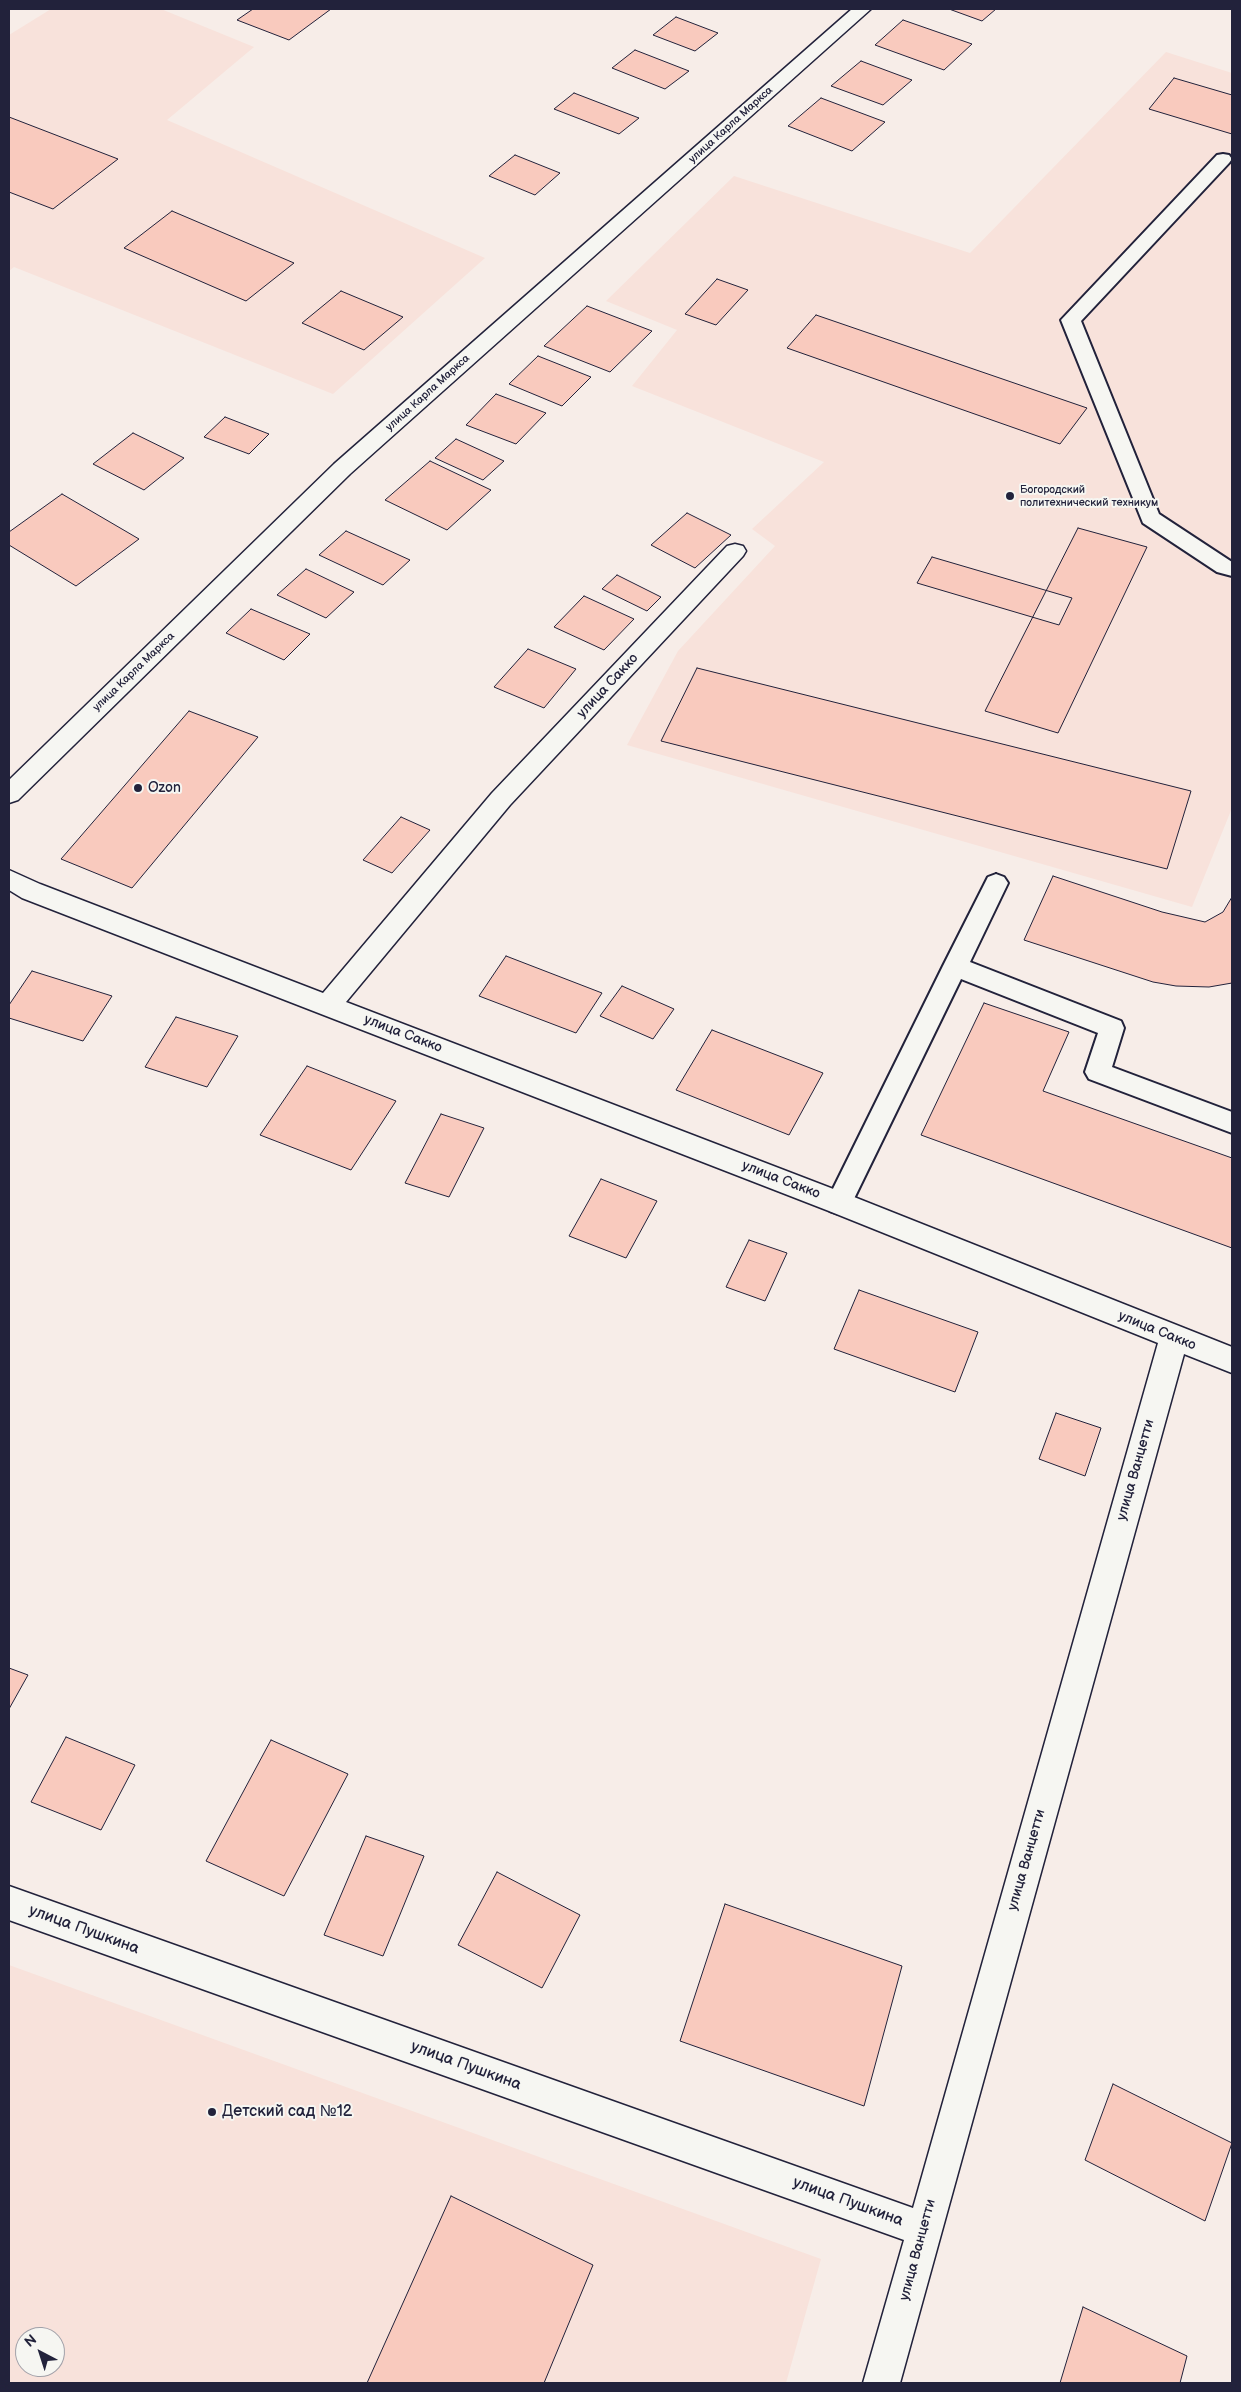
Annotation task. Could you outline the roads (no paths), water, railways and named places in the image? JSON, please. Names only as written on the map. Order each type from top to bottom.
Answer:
[{"type":"street","name":"улица Карла Маркса","points":[[9,794],[342,469],[862,9]]},
{"type":"street","name":"улица Сакко","points":[[328,1005],[501,799],[734,551]]},
{"type":"street","name":"улица Сакко","points":[[9,879],[31,891],[840,1202],[1232,1360]]},
{"type":"street","name":"улица Ванцетти","points":[[882,2383],[923,2229],[1174,1338]]},
{"type":"street","name":"улица Пушкина","points":[[9,1904],[923,2229]]},
{"type":"lane","points":[[1223,160],[1071,320],[1150,518],[1225,567],[1232,569]]},
{"type":"lane","points":[[840,1202],[996,883]]},
{"type":"lane","points":[[955,966],[1112,1028],[1098,1072],[1232,1123]]},
{"type":"place","name":"Богородский политехнический техникум","points":[[1010,496]]},
{"type":"place","name":"Ozon","points":[[138,788]]},
{"type":"place","name":"Детский сад №12","points":[[212,2112]]}]
